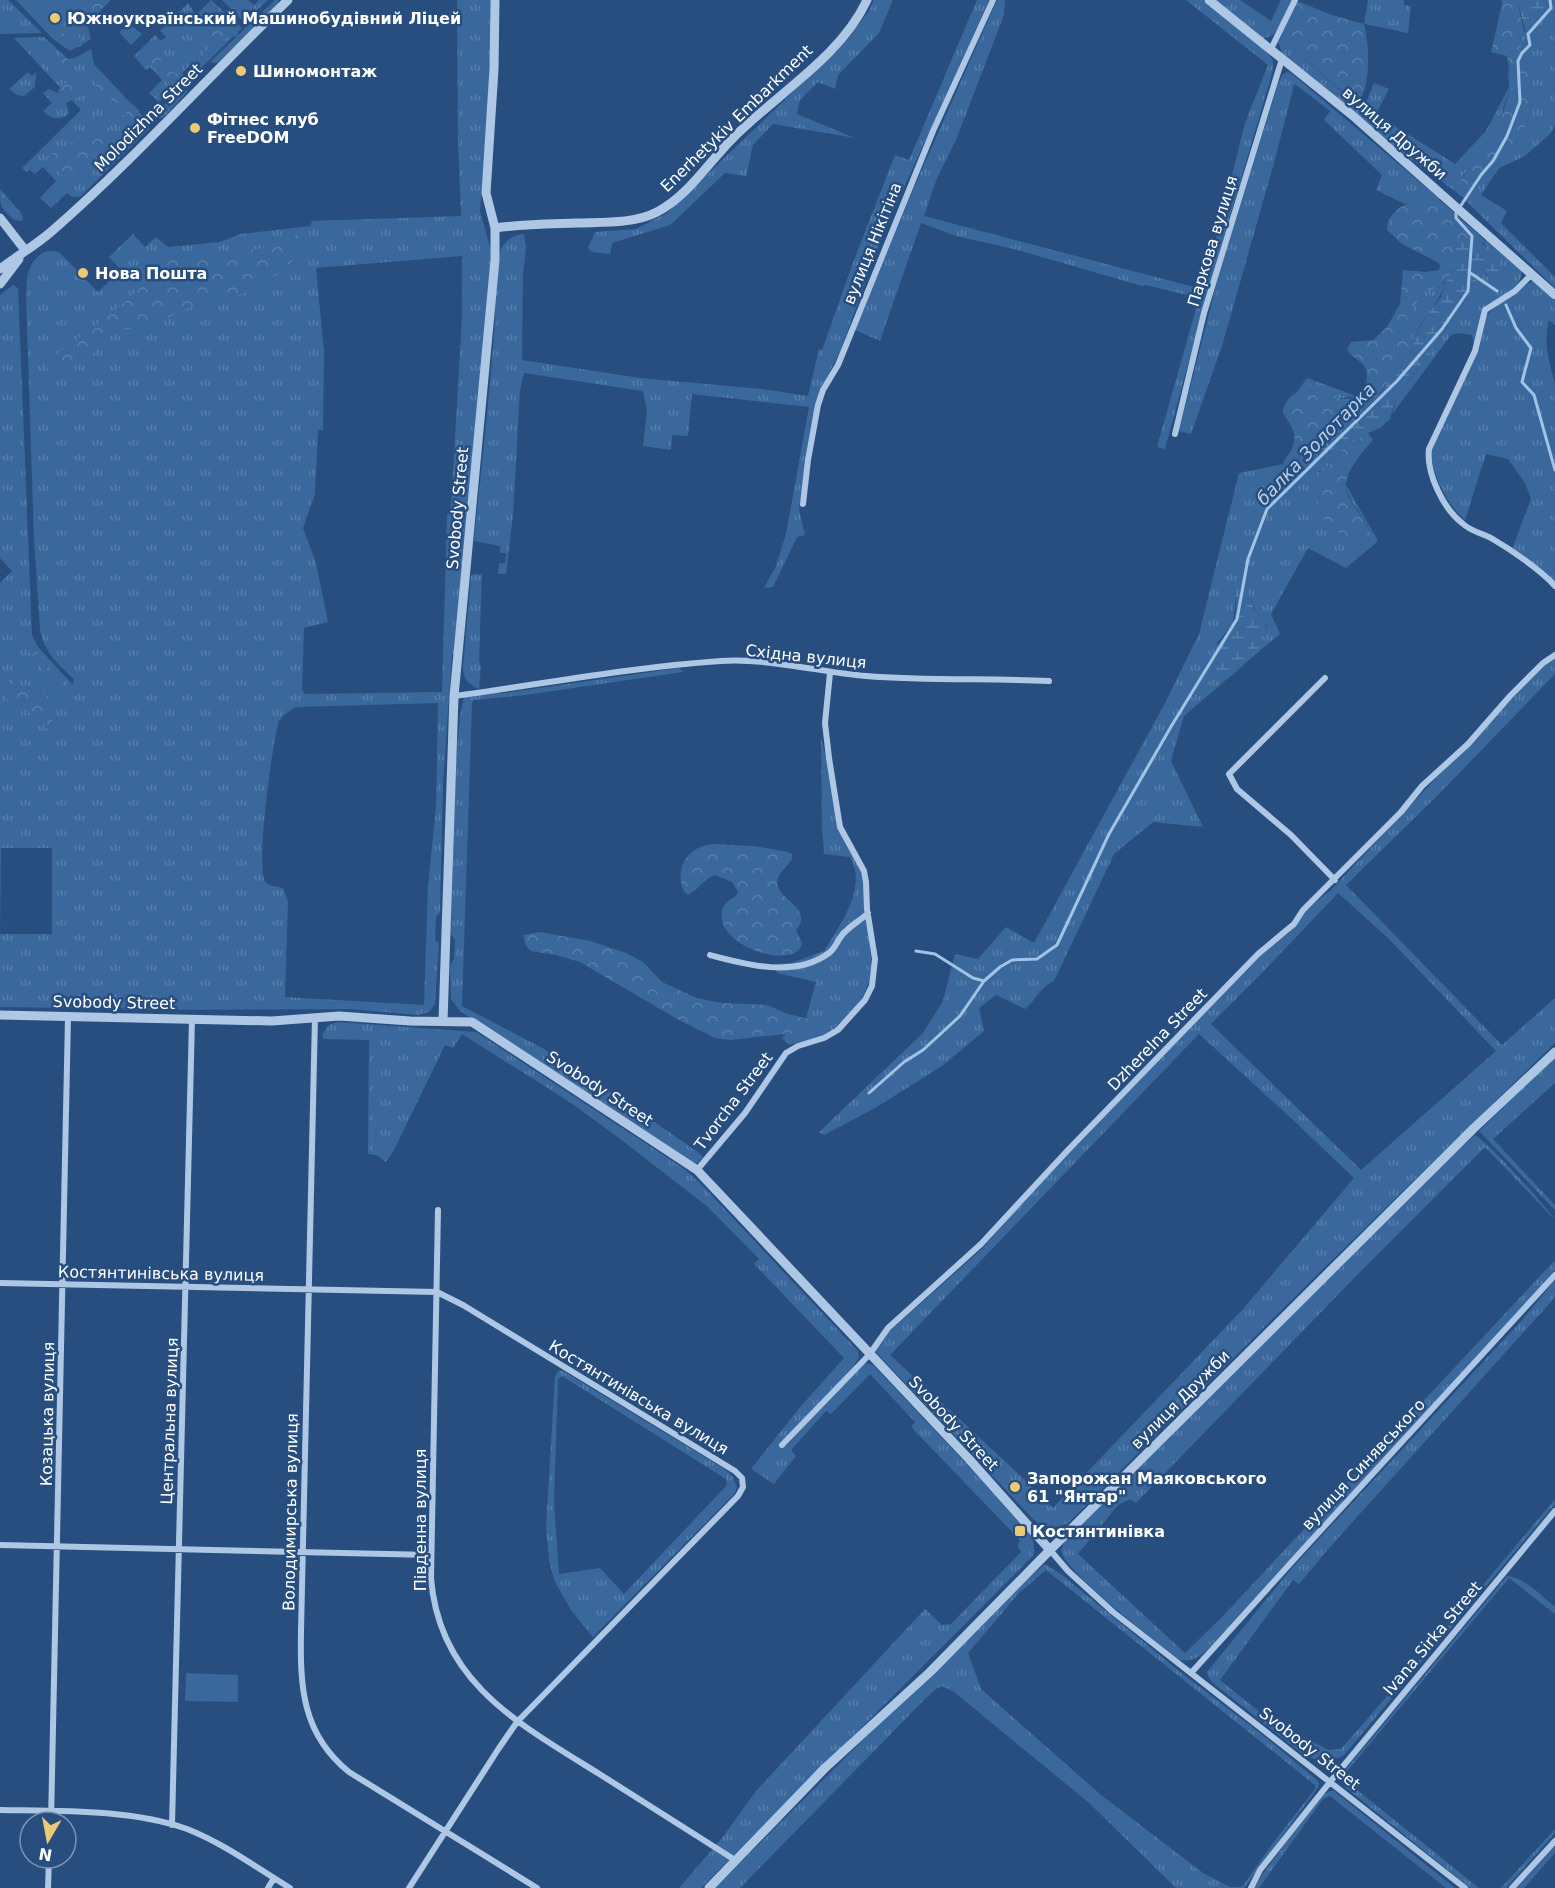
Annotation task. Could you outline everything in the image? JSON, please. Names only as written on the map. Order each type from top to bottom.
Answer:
[{"type":"street","name":"Molodizhna Street","points":[[0,269],[50,233],[142,146],[223,62],[288,0]]},
{"type":"street","name":"Svobody Street","points":[[443,1021],[454,696],[495,260],[495,228],[486,193],[494,69],[495,0]]},
{"type":"street","name":"Enerhetykiv Embarkment","points":[[495,228],[630,220],[656,212],[681,195],[733,138],[842,38],[867,0]]},
{"type":"street","name":"вулиця Нікітіна","points":[[803,504],[808,460],[823,390],[838,365],[933,131],[993,0]]},
{"type":"street","name":"вулиця Дружби","points":[[1209,0],[1352,115],[1555,295]]},
{"type":"street","points":[[1271,49],[1295,0]]},
{"type":"street","name":"Паркова вулиця","points":[[1175,434],[1204,313],[1282,59]]},
{"type":"street","points":[[0,218],[26,250],[0,284]]},
{"type":"street","points":[[1532,274],[1515,291],[1489,307],[1483,314],[1475,351],[1429,449],[1428,458],[1431,474],[1444,501],[1461,523],[1507,548],[1555,586]]},
{"type":"street","name":"Dzherelna Street","points":[[782,1445],[869,1355],[888,1328],[981,1244],[1068,1150],[1245,967],[1294,924],[1303,910],[1401,812],[1422,786],[1468,744],[1543,663],[1555,655]]},
{"type":"street","name":"Східна вулиця","points":[[454,696],[723,661],[781,664],[830,673],[886,677],[1049,681]]},
{"type":"street","name":"Tvorcha Street","points":[[697,1170],[745,1113],[786,1053],[798,1046],[824,1038],[837,1030],[865,1000],[872,986],[874,968],[864,871],[843,834],[837,818],[825,723],[830,673]]},
{"type":"street","points":[[1324,678],[1229,774],[1237,789],[1291,835],[1335,880]]},
{"type":"street","points":[[710,955],[731,961],[782,968],[807,963],[829,953],[846,931],[868,913]]},
{"type":"street","name":"Svobody Street","points":[[0,1015],[272,1020],[350,1016],[472,1022],[697,1170],[969,1459],[1068,1571],[1113,1612],[1465,1888]]},
{"type":"street","name":"Козацька вулиця","points":[[51,1810],[68,1017]]},
{"type":"street","name":"Володимирська вулиця","points":[[315,1017],[301,1681],[306,1705],[313,1727],[326,1749],[349,1772],[537,1888]]},
{"type":"street","name":"Центральна вулиця","points":[[172,1825],[192,1018]]},
{"type":"street","name":"вулиця Дружби","points":[[709,1888],[825,1768],[930,1672],[1458,1143],[1555,1052]]},
{"type":"street","name":"Південна вулиця","points":[[438,1210],[431,1555],[433,1601],[447,1640],[480,1689],[517,1722],[735,1860]]},
{"type":"street","name":"вулиця Синявського","points":[[1191,1673],[1555,1275]]},
{"type":"street","name":"Костянтинівська вулиця","points":[[0,1282],[437,1292],[463,1305],[735,1471],[743,1483],[738,1496],[517,1722],[409,1888]]},
{"type":"street","name":"Ivana Sirka Street","points":[[1251,1888],[1260,1870],[1330,1782],[1555,1511]]},
{"type":"street","points":[[0,1545],[431,1555]]},
{"type":"street","points":[[0,1810],[18,1810]]},
{"type":"street","points":[[78,1813],[116,1815],[172,1825],[196,1833],[290,1888]]},
{"type":"street","points":[[1512,1888],[1555,1841]]},
{"type":"street","points":[[48,1888],[49,1870]]},
{"type":"street","points":[[268,1888],[274,1878]]},
{"type":"green space","points":[[0,0],[8,0],[42,33],[0,34]]},
{"type":"green space","points":[[16,0],[111,0],[87,24],[91,39],[70,51],[52,38]]},
{"type":"green space","name":"Южноукраїнський Машинобудівний Ліцей","points":[[22,0],[89,0],[54,33]]},
{"type":"green space","points":[[87,0],[109,0],[83,21],[78,16],[78,8]]},
{"type":"green space","points":[[211,0],[242,28],[197,72],[190,65],[182,73],[185,77],[159,102],[149,93],[162,80],[150,67],[146,70],[134,56],[155,35],[161,41],[166,37],[160,31],[188,3],[196,15]]},
{"type":"green space","points":[[222,0],[248,0],[254,5],[259,0],[268,0],[244,22]]},
{"type":"green space","points":[[275,0],[278,0],[279,6],[217,63],[210,62]]},
{"type":"green space","points":[[457,0],[490,0],[490,83],[480,211],[490,247],[491,264],[455,654],[452,654],[443,784],[440,912],[436,917],[435,940],[439,943],[435,1004],[429,1012],[418,1015],[350,1009],[125,1010],[118,1006],[84,1004],[71,1008],[0,1007],[0,934],[0,583],[12,571],[0,558],[0,295],[13,285],[18,288],[32,635],[38,647],[73,685],[74,679],[48,652],[40,630],[34,539],[26,295],[27,276],[33,263],[44,252],[60,253],[98,292],[121,270],[109,257],[133,234],[145,247],[156,237],[168,247],[220,242],[240,234],[310,226],[312,221],[461,216]],"holes":[[[462,256],[462,317],[451,506],[447,516],[442,692],[305,694],[302,689],[304,628],[328,622],[316,563],[303,528],[315,494],[318,430],[323,430],[324,352],[316,268]],[[438,703],[436,806],[428,887],[424,1005],[285,997],[288,901],[283,888],[265,882],[262,851],[269,777],[276,734],[279,721],[295,707]],[[1,848],[52,848],[52,934],[0,934]]]},
{"type":"green space","points":[[874,0],[893,0],[879,33],[838,75],[835,89],[818,82],[800,100],[797,114],[855,138],[773,124],[753,145],[746,176],[725,173],[670,225],[612,243],[610,254],[592,252],[588,248],[595,232],[636,229],[667,213],[844,43],[869,11]]},
{"type":"green space","points":[[977,0],[989,0],[886,227],[840,351],[818,396],[799,509],[805,535],[797,537],[773,587],[764,588],[776,566],[786,534],[809,407],[692,394],[688,436],[672,435],[671,450],[643,446],[647,411],[643,391],[524,373],[520,390],[513,516],[506,574],[498,574],[499,563],[505,563],[506,553],[500,553],[500,546],[474,541],[492,361],[497,272],[500,252],[506,241],[524,234],[526,247],[523,275],[522,360],[640,378],[762,389],[808,396],[819,349],[822,350],[895,155],[909,160]]},
{"type":"green space","points":[[997,0],[1005,0],[1004,15],[956,140],[937,178],[924,216],[1201,289],[1245,123],[1268,65],[1186,0],[1203,0],[1262,47],[1273,60],[1273,70],[1206,298],[1165,449],[1157,447],[1199,298],[1146,285],[1142,286],[1018,250],[956,236],[921,223],[880,341],[855,330],[915,185]]},
{"type":"green space","points":[[1215,0],[1240,0],[1271,21],[1281,0],[1291,0],[1278,30],[1262,38]]},
{"type":"green space","points":[[1368,0],[1404,0],[1404,5],[1411,6],[1408,33],[1364,24]]},
{"type":"green space","points":[[1501,0],[1517,0],[1524,32],[1521,54],[1532,85],[1532,103],[1528,120],[1512,149],[1465,197],[1462,197],[1456,192],[1455,187],[1495,136],[1511,87],[1507,56],[1491,52]]},
{"type":"green space","points":[[1517,0],[1553,0],[1542,19],[1526,33]]},
{"type":"green space","points":[[1555,0],[1555,125],[1551,133],[1525,156],[1499,168],[1481,195],[1507,211],[1501,223],[1555,277],[1555,288],[1462,197],[1465,197],[1512,149],[1528,120],[1532,103],[1532,85],[1521,54],[1521,42],[1524,32],[1530,31]]},
{"type":"green space","points":[[1297,1],[1332,15],[1364,24],[1368,65],[1365,87],[1357,104],[1280,38]]},
{"type":"green space","points":[[224,17],[238,24],[238,36],[224,38],[216,53],[201,59],[206,49],[203,36],[215,19]]},
{"type":"green space","points":[[129,24],[142,34],[131,45],[119,32]]},
{"type":"green space","points":[[61,33],[82,38],[81,46],[71,48],[62,45],[57,41]]},
{"type":"green space","points":[[44,37],[68,59],[75,58],[91,49],[94,64],[149,123],[149,129],[80,197],[72,197],[67,193],[51,208],[40,198],[56,181],[43,167],[35,174],[22,168],[81,110],[14,38]]},
{"type":"green space","points":[[1280,38],[1363,110],[1374,83],[1389,89],[1376,114],[1455,164],[1486,131],[1509,87],[1508,67],[1511,84],[1496,134],[1490,145],[1459,182],[1455,189],[1456,192],[1405,155],[1282,53],[1278,41]]},
{"type":"green space","points":[[152,46],[160,49],[161,64],[178,75],[174,84],[169,84],[162,74],[144,59],[144,51]]},
{"type":"green space","points":[[60,56],[68,59],[72,71],[86,86],[81,96],[66,103],[59,99],[58,90],[71,79],[58,67]]},
{"type":"green space","points":[[28,72],[32,76],[36,72],[35,87],[24,96],[17,95],[9,89]]},
{"type":"green space","points":[[1287,72],[1440,199],[1430,197],[1405,204],[1376,190],[1382,175],[1324,120],[1330,111],[1295,84],[1222,346],[1191,434],[1179,431],[1219,274],[1279,81]]},
{"type":"green space","points":[[100,77],[139,110],[139,115],[132,122],[117,126],[116,120],[127,113],[124,108],[99,90],[95,79]]},
{"type":"green space","points":[[49,89],[63,98],[69,114],[56,118],[43,111],[52,103],[43,93]]},
{"type":"green space","points":[[180,89],[188,91],[163,118],[154,118],[152,116]]},
{"type":"green space","points":[[84,110],[109,128],[111,144],[95,157],[90,179],[79,177],[69,179],[59,173],[47,159],[50,154],[66,149],[76,138],[90,133],[90,127],[81,115]]},
{"type":"green space","points":[[0,189],[21,213],[22,221],[14,220],[4,209],[1,204]]},
{"type":"green space","points":[[1435,196],[1486,241],[1482,244],[1467,238],[1457,240],[1456,265],[1449,279],[1438,287],[1423,292],[1408,317],[1406,328],[1415,346],[1368,406],[1359,413],[1337,422],[1315,461],[1309,467],[1300,470],[1288,469],[1283,463],[1292,448],[1294,436],[1283,413],[1289,398],[1298,392],[1308,390],[1340,399],[1359,394],[1366,383],[1367,371],[1347,349],[1351,342],[1373,340],[1387,327],[1400,304],[1403,270],[1426,272],[1439,270],[1440,265],[1437,262],[1402,244],[1387,230],[1392,215],[1397,210],[1411,202]]},
{"type":"green space","points":[[300,233],[309,235],[309,242],[306,246],[283,271],[245,293],[197,304],[152,325],[117,331],[84,360],[46,368],[46,363],[133,295],[172,255],[243,252],[262,248]]},
{"type":"green space","points":[[1462,237],[1478,242],[1498,259],[1502,275],[1501,284],[1493,281],[1485,273],[1478,278],[1464,303],[1442,332],[1437,344],[1396,398],[1390,419],[1380,428],[1350,441],[1325,469],[1317,472],[1304,471],[1316,458],[1335,424],[1353,417],[1367,407],[1382,391],[1401,362],[1413,349],[1414,338],[1441,297],[1445,283],[1454,271],[1455,244]]},
{"type":"green space","points":[[1485,238],[1522,270],[1518,283],[1508,294],[1483,309],[1474,345],[1472,335],[1459,333],[1451,335],[1393,413],[1396,398],[1437,344],[1442,332],[1464,303],[1478,277],[1484,273],[1491,279],[1502,276],[1498,261],[1484,244]]},
{"type":"green space","points":[[1532,281],[1555,301],[1555,325],[1549,320],[1547,336],[1555,384],[1555,582],[1512,549],[1531,499],[1525,483],[1508,459],[1486,454],[1465,520],[1452,506],[1442,489],[1430,452],[1487,315]]},
{"type":"green space","points":[[1445,283],[1419,328],[1414,343],[1406,328],[1408,317],[1416,301],[1423,292]]},
{"type":"green space","points":[[1307,378],[1356,396],[1337,399],[1310,390],[1296,393]]},
{"type":"green space","points":[[1368,433],[1373,440],[1353,466],[1346,484],[1350,500],[1370,532],[1370,539],[1366,546],[1343,536],[1328,525],[1322,518],[1318,503],[1324,490],[1320,472],[1350,441]]},
{"type":"green space","points":[[1284,464],[1288,469],[1320,472],[1324,490],[1319,498],[1318,506],[1321,514],[1333,529],[1350,540],[1366,546],[1370,539],[1370,532],[1351,501],[1346,485],[1378,541],[1346,568],[1308,548],[1271,614],[1280,634],[1244,664],[1259,644],[1267,626],[1256,611],[1250,597],[1236,594],[1233,624],[1217,643],[1223,682],[1226,680],[1184,716],[1171,761],[1203,827],[1153,822],[1114,854],[1054,981],[1046,986],[1025,1009],[996,995],[979,1008],[984,1031],[942,1066],[875,1108],[824,1135],[819,1132],[923,1033],[943,1001],[955,954],[978,959],[1006,927],[1034,943],[1165,703],[1199,634],[1239,473]]},
{"type":"green space","points":[[482,574],[479,689],[467,681],[463,668],[471,575]]},
{"type":"green space","points":[[1244,587],[1255,610],[1265,622],[1265,634],[1250,658],[1223,682],[1220,681],[1215,670],[1213,656],[1234,621],[1237,588]]},
{"type":"green space","points":[[29,642],[57,677],[63,681],[60,688],[48,682],[39,663],[27,649]]},
{"type":"green space","points":[[1555,658],[1555,674],[1437,796],[1346,885],[1502,1045],[1555,998],[1555,1043],[1325,1267],[1068,1523],[1054,1527],[1037,1522],[874,1350],[883,1337],[981,1250],[1046,1176],[1256,959],[1289,933],[1306,910],[1332,889],[1545,665]],"holes":[[[1338,893],[1388,938],[1496,1051],[1361,1170],[1211,1024]],[[1199,1034],[1354,1178],[1243,1309],[1053,1508],[890,1355]]]},
{"type":"green space","points":[[679,668],[683,672],[472,702],[462,1006],[546,1050],[623,1100],[699,1153],[703,1157],[696,1164],[460,1011],[451,999],[450,966],[454,959],[455,940],[451,934],[455,773],[464,696],[504,693]]},
{"type":"green space","points":[[13,679],[20,688],[34,689],[49,699],[53,723],[50,733],[41,719],[6,699],[7,681]]},
{"type":"green space","points":[[821,737],[832,783],[836,822],[863,875],[872,969],[862,998],[850,1016],[834,1030],[821,1037],[789,1045],[782,1038],[786,1034],[797,1034],[814,1027],[814,1022],[806,1018],[816,982],[777,973],[774,964],[791,963],[824,951],[850,906],[856,881],[855,869],[850,857],[824,854]]},
{"type":"green space","points":[[711,844],[754,846],[792,854],[792,859],[779,875],[778,885],[781,892],[801,915],[801,922],[796,930],[802,943],[797,951],[787,955],[773,955],[743,945],[731,936],[723,925],[722,912],[725,904],[738,892],[732,882],[715,875],[688,895],[684,892],[681,875],[685,860],[695,850]]},
{"type":"green space","points":[[540,932],[590,941],[626,953],[643,962],[662,982],[697,998],[722,1003],[767,1005],[788,1014],[813,1020],[814,1027],[809,1032],[801,1034],[730,1040],[715,1038],[677,1019],[580,962],[531,951],[526,946],[523,935]]},
{"type":"green space","points":[[338,1022],[476,1032],[683,1168],[700,1183],[858,1351],[859,1358],[852,1368],[782,1441],[786,1446],[864,1363],[873,1365],[1032,1533],[1033,1556],[701,1888],[679,1888],[722,1838],[756,1791],[925,1609],[942,1625],[951,1624],[1021,1552],[1018,1546],[1020,1540],[911,1427],[915,1422],[870,1374],[831,1414],[826,1411],[791,1450],[796,1456],[774,1484],[751,1469],[801,1406],[844,1358],[754,1264],[759,1259],[708,1207],[619,1138],[571,1103],[462,1034],[453,1048],[445,1045],[386,1162],[376,1155],[368,1154],[369,1040],[324,1039],[322,1035],[329,1025]]},
{"type":"green space","points":[[1555,1057],[1555,1083],[1493,1139],[1555,1205],[1555,1210],[1479,1131]]},
{"type":"green space","points":[[1475,1135],[1517,1175],[1555,1220],[1485,1147],[1136,1503],[1130,1499],[1118,1505],[1078,1554],[1185,1653],[1222,1617],[1555,1260],[1555,1270],[1528,1301],[1212,1645],[1197,1657],[1186,1661],[1180,1660],[1114,1607],[1079,1575],[1061,1551],[1064,1542]]},
{"type":"green space","points":[[1555,1280],[1555,1296],[1550,1303],[1299,1584],[1293,1580],[1220,1680],[1298,1743],[1304,1737],[1328,1750],[1341,1749],[1555,1499],[1555,1504],[1344,1755],[1325,1760],[1305,1756],[1213,1683],[1207,1672],[1291,1569],[1522,1320]]},
{"type":"green space","points":[[558,1371],[563,1371],[726,1470],[733,1477],[737,1487],[735,1493],[593,1637],[571,1610],[554,1580],[549,1560],[546,1526],[555,1377]],"holes":[[[562,1376],[726,1479],[727,1485],[624,1594],[600,1568],[559,1574],[554,1503],[558,1379]]]},
{"type":"green space","points":[[1045,1564],[1062,1575],[1317,1780],[1319,1784],[1317,1789],[1244,1888],[1176,1888],[1088,1802],[954,1692],[942,1686],[924,1700],[740,1888],[715,1888],[943,1660],[1022,1583]],"holes":[[[1046,1570],[1315,1785],[1315,1789],[1242,1887],[1230,1887],[1203,1873],[1101,1795],[981,1689],[968,1653],[1019,1593]]]},
{"type":"green space","points":[[1507,1576],[1520,1580],[1532,1588],[1555,1607],[1555,1614],[1509,1578],[1347,1771],[1345,1777],[1346,1781],[1479,1888],[1470,1888],[1344,1786],[1341,1780],[1342,1774]]},
{"type":"green space","points":[[186,1673],[238,1675],[238,1702],[185,1701]]},
{"type":"green space","points":[[1334,1791],[1455,1888],[1446,1888],[1330,1796],[1323,1799],[1259,1888],[1254,1888],[1320,1797]]},
{"type":"green space","points":[[1555,1829],[1555,1833],[1506,1888],[1501,1888]]},
{"type":"green space","points":[[1555,1846],[1555,1853],[1524,1888],[1517,1888]]},
{"type":"waterway","name":"балка Золотарка","points":[[869,1093],[904,1062],[923,1050],[960,1016],[984,981],[1000,967],[1012,960],[1037,959],[1057,945],[1109,834],[1237,619],[1248,559],[1267,509],[1397,381],[1442,329],[1468,291],[1472,236],[1456,218],[1456,213],[1493,161],[1507,136],[1520,102],[1518,61],[1530,45],[1528,34],[1551,8],[1550,0]]},
{"type":"waterway","points":[[1469,272],[1497,291]]},
{"type":"waterway","points":[[1506,305],[1516,328],[1531,348],[1522,382],[1534,395],[1555,470]]},
{"type":"waterway","name":"балка Золотарка","points":[[916,951],[935,954],[973,978],[984,981]]},
{"type":"place","name":"Южноукраїнський Машинобудівний Ліцей","points":[[55,18]]},
{"type":"place","name":"Шиномонтаж","points":[[241,71]]},
{"type":"place","name":"Фітнес клуб FreeDOM","points":[[195,128]]},
{"type":"place","name":"Нова Пошта","points":[[83,273]]},
{"type":"place","name":"Запорожан Маяковського 61 \"Янтар\"","points":[[1015,1487]]},
{"type":"place","name":"Костянтинівка","points":[[1020,1531]]}]
